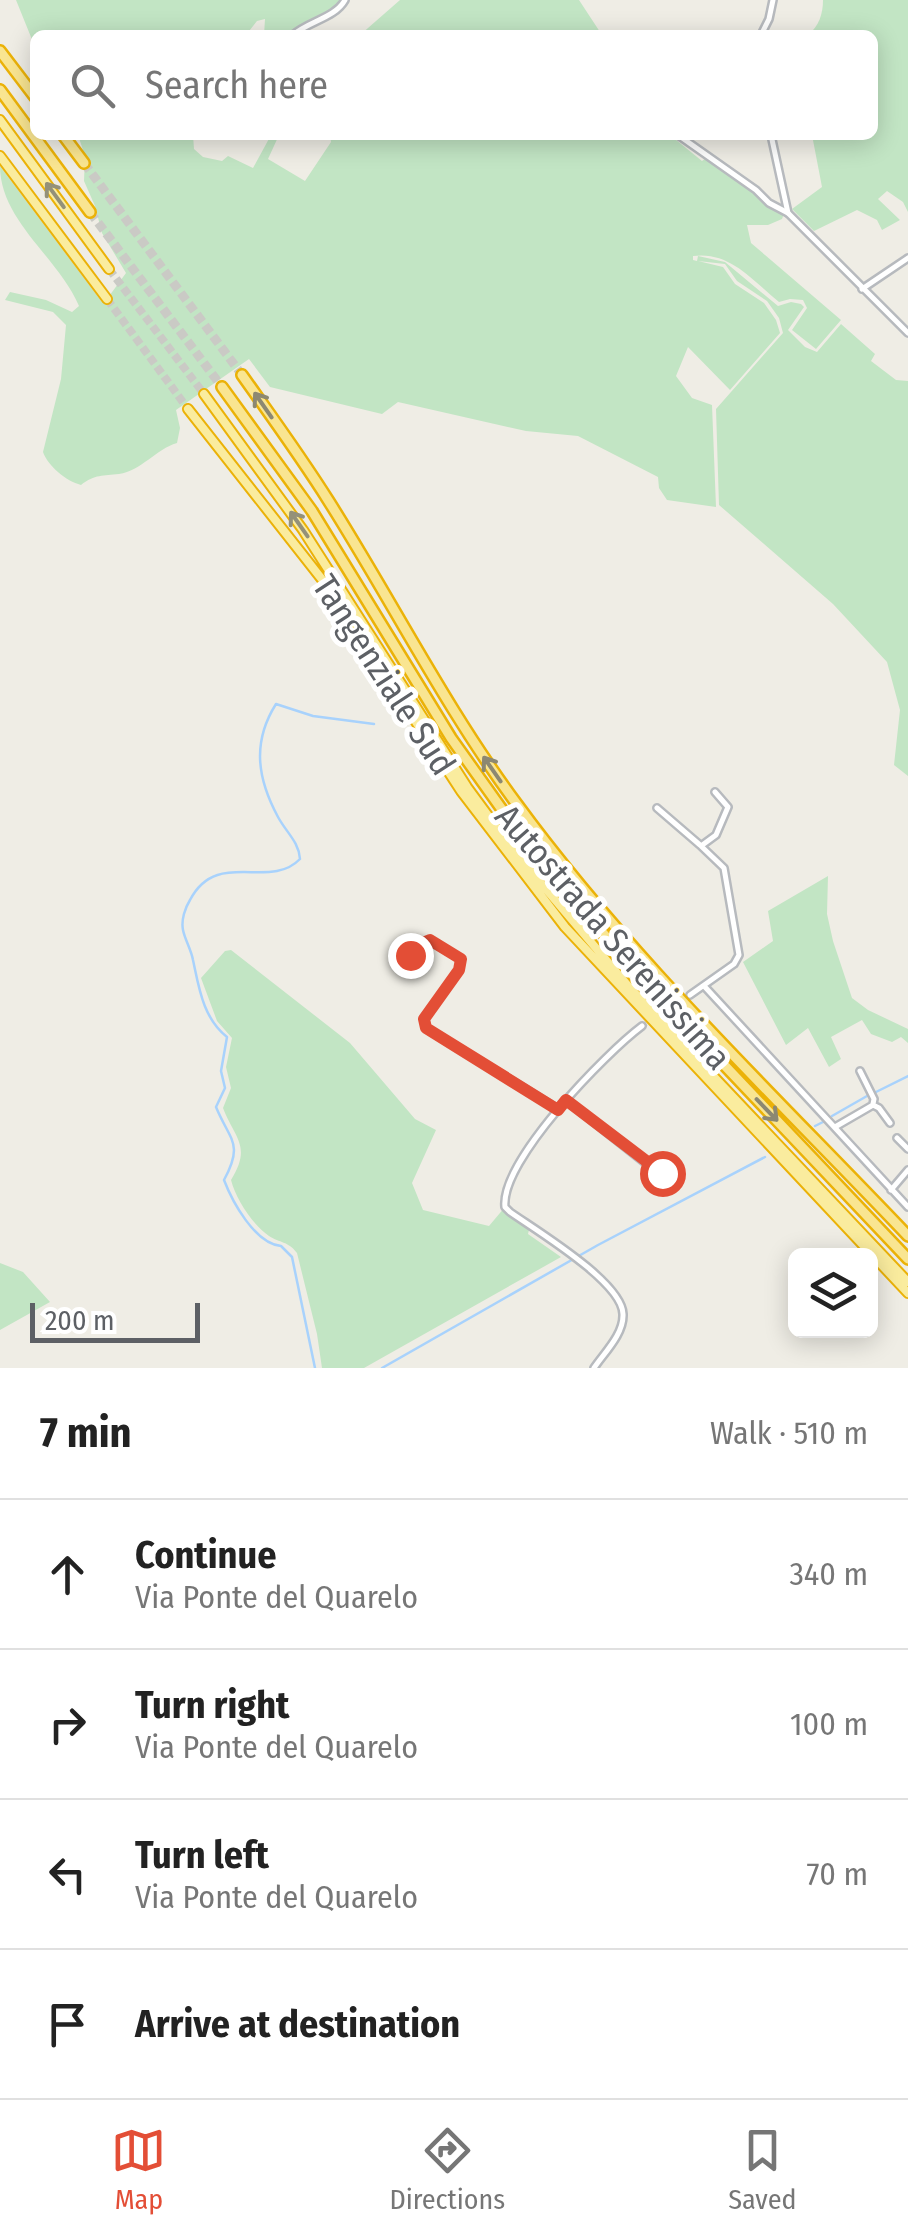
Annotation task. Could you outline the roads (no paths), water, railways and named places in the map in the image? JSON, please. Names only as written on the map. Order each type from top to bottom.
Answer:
[{"type":"highway","points":[[0,51],[30,90]]},
{"type":"highway","points":[[0,90],[30,131]]},
{"type":"highway","points":[[0,120],[108,269]]},
{"type":"highway","points":[[37,140],[90,212]]},
{"type":"highway","points":[[68,140],[84,162]]},
{"type":"highway","points":[[0,156],[107,300]]},
{"type":"highway","name":"Autostrada Serenissima","points":[[242,375],[328,500],[465,730],[542,837],[594,902],[908,1236]]},
{"type":"highway","name":"Autostrada Serenissima","points":[[222,387],[312,511],[451,738],[528,846],[639,974],[908,1258]]},
{"type":"highway","name":"Tangenziale Sud","points":[[204,394],[303,530],[457,771],[517,855],[629,987],[908,1282]]},
{"type":"highway","name":"Tangenziale Sud","points":[[188,409],[328,586],[460,791],[565,927],[908,1293]]},
{"type":"street","points":[[300,30],[332,14],[346,0]]},
{"type":"street","points":[[763,30],[772,0]]},
{"type":"street","points":[[685,140],[788,213],[908,333]]},
{"type":"street","points":[[772,140],[788,213]]},
{"type":"street","points":[[862,289],[908,258]]},
{"type":"street","points":[[701,846],[716,834],[728,807],[714,792]]},
{"type":"street","points":[[657,808],[724,868],[739,944],[734,964],[690,995]]},
{"type":"street","points":[[410,955],[430,940],[461,959],[459,970],[424,1019],[426,1028],[558,1110]]},
{"type":"street","points":[[705,987],[908,1207]]},
{"type":"street","points":[[594,1368],[621,1328],[623,1310],[619,1299],[581,1263],[510,1212],[504,1200],[520,1162],[558,1110],[602,1059],[642,1026]]},
{"type":"street","points":[[860,1071],[873,1104]]},
{"type":"street","points":[[566,1100],[653,1168],[673,1173]]},
{"type":"street","points":[[834,1126],[873,1104]]},
{"type":"street","points":[[873,1104],[890,1124]]},
{"type":"street","points":[[896,1138],[908,1149]]},
{"type":"street","points":[[891,1190],[908,1170]]},
{"type":"waterway","points":[[315,1368],[292,1257],[254,1230],[224,1180],[234,1150],[216,1107],[225,1088],[221,1071],[227,1037],[212,1021],[203,1002],[183,922],[190,900],[214,876],[274,872],[300,859],[295,842],[271,803],[262,774],[263,732],[276,704],[313,716],[374,724]]},
{"type":"waterway","points":[[876,1092],[908,1076]]},
{"type":"waterway","points":[[832,1116],[867,1096]]},
{"type":"waterway","points":[[815,1126],[823,1122]]},
{"type":"waterway","points":[[382,1368],[598,1245],[765,1157]]},
{"type":"tunnel","points":[[84,163],[242,375]]},
{"type":"tunnel","points":[[90,212],[222,387]]},
{"type":"tunnel","points":[[109,269],[204,394]]},
{"type":"tunnel","points":[[107,299],[188,409]]},
{"type":"tunnel","points":[[642,1026],[682,1001]]}]
